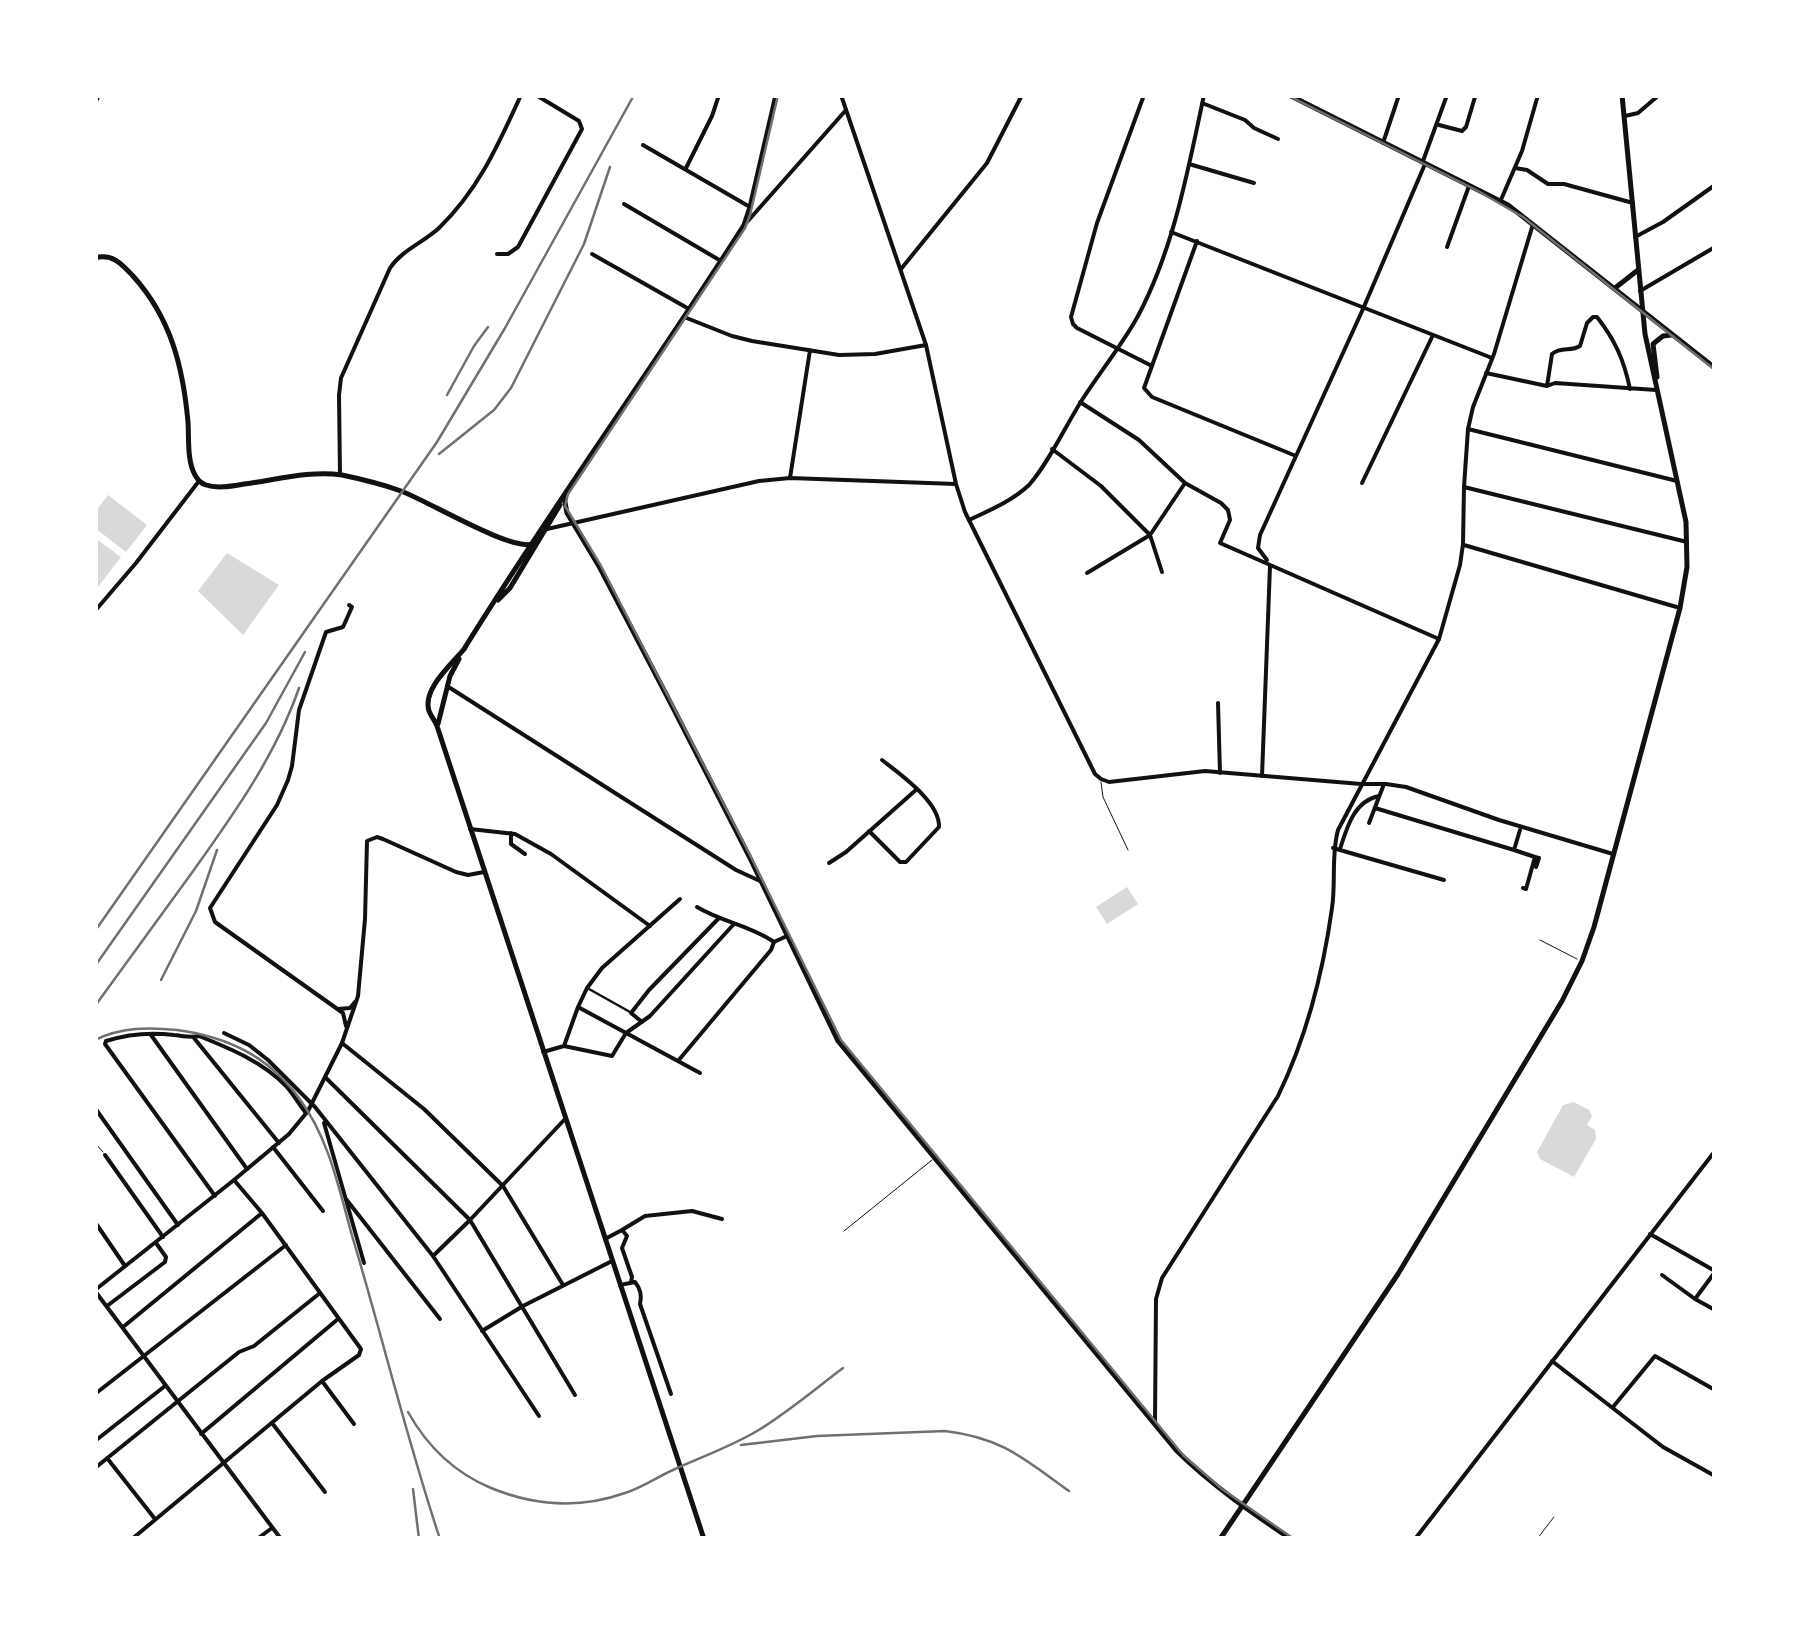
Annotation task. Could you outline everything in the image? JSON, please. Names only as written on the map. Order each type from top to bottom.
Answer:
[{"type":"main road","points":[[492,605],[510,588],[578,475],[744,226],[776,95]]},
{"type":"main road","points":[[1289,95],[1524,217],[1715,368]]},
{"type":"main road","points":[[1220,1539],[1398,1274],[1562,1001],[1582,961],[1614,854],[1680,608],[1687,542],[1641,309],[1622,95]]},
{"type":"main road","points":[[95,258],[118,260],[163,316],[179,362],[192,468],[199,481],[222,487],[318,474],[340,475],[396,489],[486,532],[528,546]]},
{"type":"main road","points":[[1615,288],[1638,270]]},
{"type":"main road","points":[[1660,406],[1652,349],[1660,338],[1674,335]]},
{"type":"main road","points":[[437,726],[447,686],[465,648],[528,546],[564,497]]},
{"type":"main road","points":[[564,497],[565,510],[600,568],[838,1040],[1194,1468],[1292,1539]]},
{"type":"main road","points":[[528,546],[542,536]]},
{"type":"main road","points":[[465,648],[435,684],[428,710],[437,726],[704,1539]]},
{"type":"main road","points":[[435,684],[447,686]]},
{"type":"main road","points":[[428,710],[436,714],[443,706]]},
{"type":"street","points":[[95,103],[98,95]]},
{"type":"street","points":[[340,475],[340,383],[390,268],[466,199],[486,170],[521,95]]},
{"type":"street","points":[[497,254],[508,254],[518,247],[582,129],[580,121],[536,95]]},
{"type":"street","points":[[685,169],[720,95]]},
{"type":"street","points":[[841,95],[926,345],[956,484],[969,520],[1095,774],[1109,782],[1170,773],[1220,772],[1406,787],[1614,854]]},
{"type":"street","points":[[901,270],[987,163],[1022,95]]},
{"type":"street","points":[[1144,95],[1098,223],[1071,317],[1077,328],[1152,366]]},
{"type":"street","points":[[969,520],[1032,482],[1080,402],[1129,332],[1171,232],[1204,95]]},
{"type":"street","points":[[1383,143],[1399,95]]},
{"type":"street","points":[[1262,776],[1270,564],[1258,543],[1390,246],[1424,163],[1446,95]]},
{"type":"street","points":[[1502,203],[1538,95]]},
{"type":"street","points":[[1624,116],[1638,113],[1659,95]]},
{"type":"street","points":[[1437,124],[1462,130],[1476,98]]},
{"type":"street","points":[[1202,103],[1245,120],[1278,139]]},
{"type":"street","points":[[744,226],[846,110]]},
{"type":"street","points":[[643,145],[750,207]]},
{"type":"street","points":[[1190,164],[1254,183]]},
{"type":"street","points":[[1515,168],[1527,170],[1548,184],[1564,184],[1633,203]]},
{"type":"street","points":[[1635,237],[1715,185]]},
{"type":"street","points":[[1447,247],[1469,186]]},
{"type":"street","points":[[624,204],[721,262]]},
{"type":"street","points":[[1154,1423],[1156,1300],[1162,1278],[1278,1096],[1292,1067],[1320,982],[1343,820],[1439,639],[1455,589],[1463,544],[1468,429],[1534,224]]},
{"type":"street","points":[[1171,232],[1492,358]]},
{"type":"street","points":[[1197,242],[1144,388],[1152,396],[1296,456]]},
{"type":"street","points":[[1640,291],[1715,247]]},
{"type":"street","points":[[592,254],[689,309]]},
{"type":"street","points":[[1547,386],[1552,354],[1580,346],[1593,316],[1618,348],[1630,389]]},
{"type":"street","points":[[684,317],[732,336],[850,356],[926,345]]},
{"type":"street","points":[[1362,483],[1432,335]]},
{"type":"street","points":[[790,478],[810,350]]},
{"type":"street","points":[[1486,373],[1547,386],[1555,383],[1656,390]]},
{"type":"street","points":[[1080,402],[1139,440],[1186,483],[1228,510],[1230,520],[1220,543],[1439,639]]},
{"type":"street","points":[[1468,429],[1677,481]]},
{"type":"street","points":[[1052,449],[1101,486],[1150,535],[1162,572]]},
{"type":"street","points":[[542,536],[548,528],[759,481],[790,478],[956,484]]},
{"type":"street","points":[[95,610],[199,481]]},
{"type":"street","points":[[1087,572],[1150,535],[1186,483]]},
{"type":"street","points":[[1464,486],[1687,542]]},
{"type":"street","points":[[1463,544],[1680,608]]},
{"type":"street","points":[[346,1031],[345,1018],[338,1009],[215,922],[210,908],[277,805],[292,766],[304,691],[326,632],[342,628],[352,607],[349,604]]},
{"type":"street","points":[[447,686],[760,882]]},
{"type":"street","points":[[1218,703],[1220,772]]},
{"type":"street","points":[[870,831],[900,862],[911,859],[939,827],[940,821],[917,788],[882,760]]},
{"type":"street","points":[[1370,823],[1384,784]]},
{"type":"street","points":[[828,863],[846,852],[917,788]]},
{"type":"street","points":[[1336,849],[1361,804],[1379,796]]},
{"type":"street","points":[[1374,808],[1539,858],[1536,867]]},
{"type":"street","points":[[470,829],[511,833],[551,854],[650,926]]},
{"type":"street","points":[[1514,850],[1520,830]]},
{"type":"street","points":[[511,833],[511,844],[525,854]]},
{"type":"street","points":[[280,1539],[95,1291],[273,1148],[306,1114],[342,1043],[358,996],[367,842],[383,838],[456,872],[484,872]]},
{"type":"street","points":[[1336,849],[1444,880]]},
{"type":"street","points":[[1523,888],[1526,889],[1535,857]]},
{"type":"street","points":[[564,1046],[587,988],[607,964],[680,898]]},
{"type":"street","points":[[697,907],[774,942]]},
{"type":"street","points":[[631,1013],[719,918]]},
{"type":"street","points":[[543,1052],[564,1046],[612,1056],[626,1033],[650,1016],[732,925]]},
{"type":"street","points":[[678,1061],[774,942],[786,936]]},
{"type":"street","points":[[587,988],[642,1022]]},
{"type":"street","points":[[338,1009],[350,1008],[358,996]]},
{"type":"street","points":[[578,1007],[700,1073]]},
{"type":"street","points":[[224,1033],[268,1060],[312,1104],[433,1256],[538,1416]]},
{"type":"street","points":[[215,1196],[105,1044],[108,1040],[150,1034],[199,1036],[234,1050],[264,1069],[285,1085],[306,1114]]},
{"type":"street","points":[[150,1034],[247,1169]]},
{"type":"street","points":[[194,1038],[279,1142]]},
{"type":"street","points":[[342,1043],[424,1108],[503,1186],[563,1284]]},
{"type":"street","points":[[326,1078],[470,1220],[575,1395]]},
{"type":"street","points":[[95,1108],[178,1225]]},
{"type":"street","points":[[323,1119],[364,1263]]},
{"type":"street","points":[[433,1256],[565,1119]]},
{"type":"street","points":[[273,1148],[323,1211]]},
{"type":"street","points":[[1415,1539],[1715,1151]]},
{"type":"street","points":[[105,1155],[163,1237]]},
{"type":"street","points":[[132,1539],[361,1350],[286,1244],[234,1180]]},
{"type":"street","points":[[346,1199],[440,1319]]},
{"type":"street","points":[[605,1239],[645,1216],[692,1211],[722,1220]]},
{"type":"street","points":[[122,1328],[262,1213]]},
{"type":"street","points":[[95,1222],[126,1266]]},
{"type":"street","points":[[622,1230],[627,1236],[622,1248],[631,1282]]},
{"type":"street","points":[[1650,1234],[1715,1272],[1695,1300]]},
{"type":"street","points":[[106,1307],[165,1262],[166,1257],[156,1243]]},
{"type":"street","points":[[95,1394],[286,1244]]},
{"type":"street","points":[[482,1331],[612,1260]]},
{"type":"street","points":[[1662,1274],[1715,1310]]},
{"type":"street","points":[[620,1285],[638,1285],[640,1304],[671,1394]]},
{"type":"street","points":[[95,1468],[320,1293]]},
{"type":"street","points":[[202,1434],[338,1318]]},
{"type":"street","points":[[1613,1407],[1655,1356],[1715,1390]]},
{"type":"street","points":[[1552,1361],[1663,1448],[1715,1476]]},
{"type":"street","points":[[322,1381],[354,1424]]},
{"type":"street","points":[[95,1442],[166,1386]]},
{"type":"street","points":[[272,1422],[325,1492]]},
{"type":"street","points":[[107,1458],[156,1519]]},
{"type":"street","points":[[257,1539],[272,1528]]},
{"type":"lane","points":[[1101,779],[1103,797],[1128,850]]},
{"type":"lane","points":[[1540,940],[1582,961]]},
{"type":"lane","points":[[95,1142],[105,1155]]},
{"type":"lane","points":[[844,1232],[934,1158]]},
{"type":"lane","points":[[1537,1539],[1554,1517]]},
{"type":"shaded area","points":[[108,495],[147,525],[126,552],[95,528],[95,512]]},
{"type":"shaded area","points":[[95,538],[121,557],[98,587],[95,585]]},
{"type":"shaded area","points":[[227,553],[279,585],[243,635],[198,591]]},
{"type":"shaded area","points":[[1127,887],[1138,904],[1107,924],[1096,907]]},
{"type":"shaded area","points":[[1574,1102],[1589,1110],[1592,1116],[1587,1125],[1595,1130],[1596,1139],[1574,1177],[1540,1159],[1537,1152],[1563,1105]]},
{"type":"tram line","points":[[778,95],[745,228],[568,494],[565,506],[601,566],[841,1040],[1183,1455],[1222,1489],[1294,1539]]},
{"type":"tram line","points":[[1287,95],[1523,217],[1715,370]]},
{"type":"railway","points":[[95,931],[437,442],[634,95]]},
{"type":"railway","points":[[439,454],[494,410],[511,388],[584,244],[610,167]]},
{"type":"railway","points":[[447,395],[488,327]]},
{"type":"railway","points":[[95,966],[266,723],[305,652]]},
{"type":"railway","points":[[95,1006],[237,807],[278,738],[299,688]]},
{"type":"railway","points":[[161,980],[196,911],[217,850]]},
{"type":"railway","points":[[95,1040],[146,1028],[213,1038],[260,1060],[299,1098],[319,1131],[332,1166],[440,1539]]},
{"type":"railway","points":[[408,1412],[443,1457],[478,1482],[541,1502],[591,1502],[631,1491],[747,1437],[843,1368]]},
{"type":"railway","points":[[741,1445],[817,1436],[945,1431],[998,1445],[1069,1491]]},
{"type":"railway","points":[[413,1489],[419,1539]]}]
